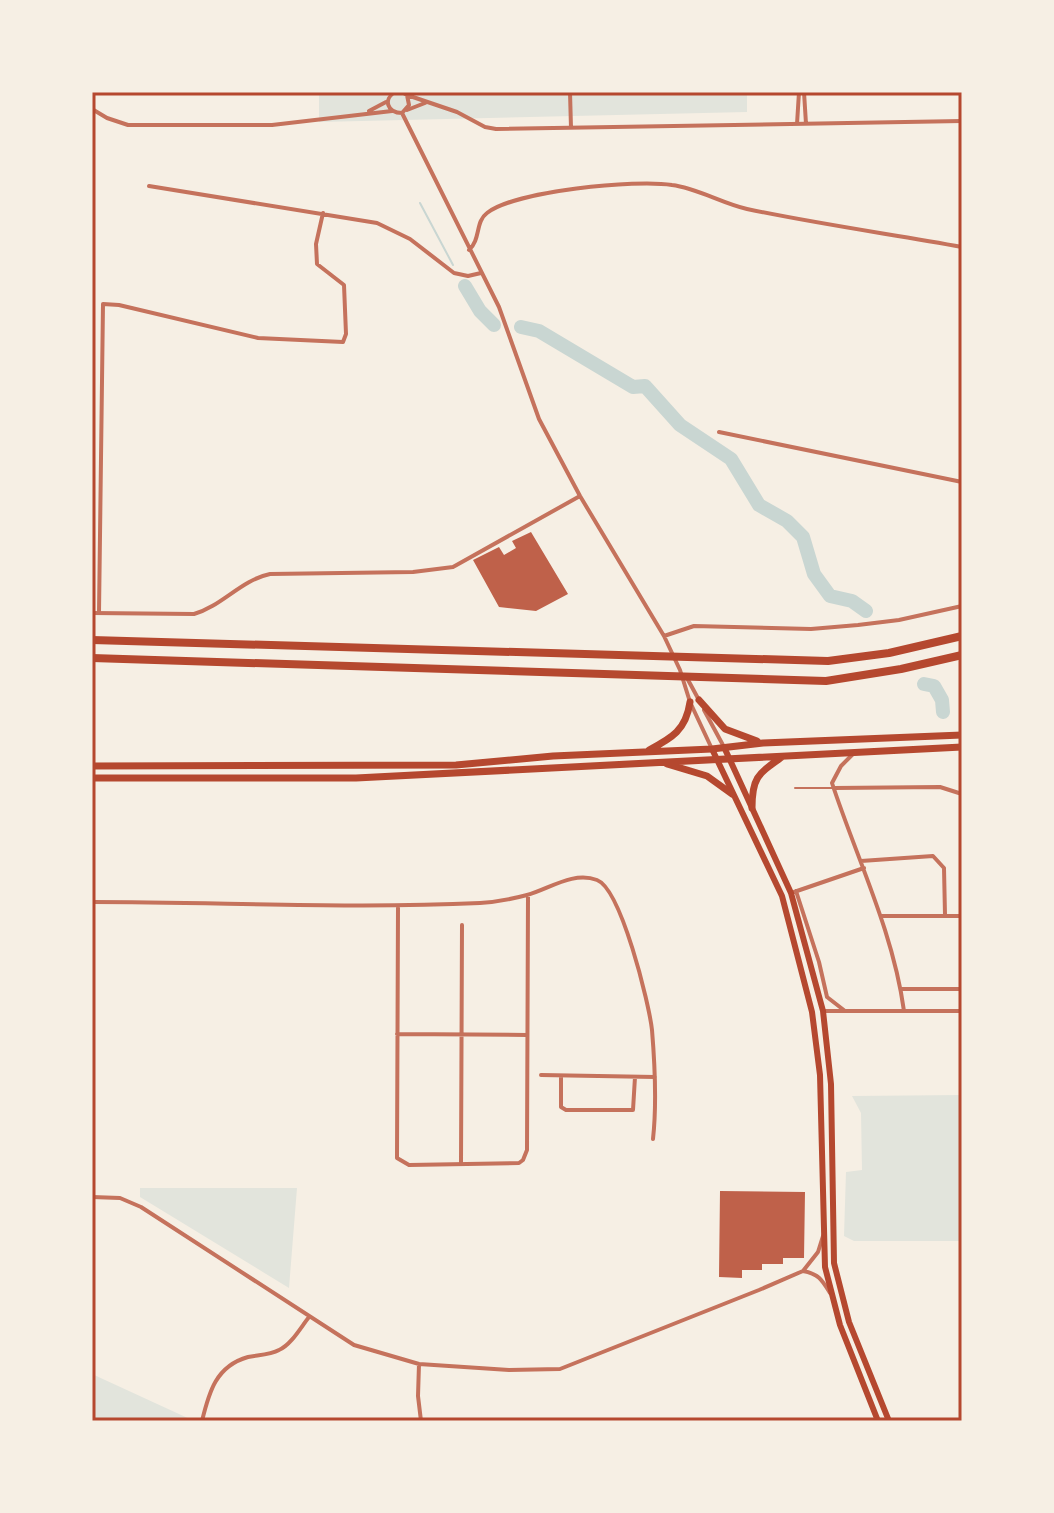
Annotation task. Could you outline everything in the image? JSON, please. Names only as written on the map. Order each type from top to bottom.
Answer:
[{"type":"highway","points":[[92,640],[828,661],[889,653],[962,636]]},
{"type":"highway","points":[[92,658],[826,681],[962,655]]},
{"type":"highway","points":[[647,751],[679,732],[694,701],[725,729],[763,743]]},
{"type":"highway","points":[[92,766],[441,765],[712,749],[763,743],[962,735]]},
{"type":"highway","points":[[92,778],[356,778],[962,747]]},
{"type":"highway","points":[[752,808],[755,780],[760,772],[784,756]]},
{"type":"highway","points":[[666,764],[707,776],[732,794]]},
{"type":"main road","points":[[724,747],[794,892],[823,1011],[831,1084],[834,1263],[849,1322],[889,1421]]},
{"type":"main road","points":[[712,749],[782,896],[812,1012],[820,1075],[823,1236],[830,1293],[878,1421]]},
{"type":"street","points":[[387,102],[395,92]]},
{"type":"street","points":[[570,92],[571,128]]},
{"type":"street","points":[[797,124],[802,92]]},
{"type":"street","points":[[802,92],[806,124]]},
{"type":"street","points":[[405,94],[457,112],[491,129],[962,121]]},
{"type":"street","points":[[405,94],[409,100],[404,112],[511,338],[539,419],[580,496],[664,636],[712,749]]},
{"type":"street","points":[[387,102],[392,111]]},
{"type":"street","points":[[367,112],[387,102]]},
{"type":"street","points":[[92,109],[128,125],[272,125],[367,112],[404,112],[425,103]]},
{"type":"street","points":[[469,250],[476,241],[481,219],[507,202],[605,186],[649,183],[673,185],[731,205],[770,214],[962,247]]},
{"type":"street","points":[[149,186],[369,221],[410,239],[454,273],[468,276],[481,273]]},
{"type":"street","points":[[99,613],[103,304],[119,305],[258,338],[343,342],[346,334],[344,285],[317,264],[316,244],[323,213]]},
{"type":"street","points":[[719,432],[962,482]]},
{"type":"street","points":[[92,613],[194,614],[253,579],[270,574],[413,572],[453,567],[580,496]]},
{"type":"street","points":[[664,636],[694,626],[811,629],[858,625],[899,620],[962,606]]},
{"type":"street","points":[[680,670],[690,680],[694,701],[724,747]]},
{"type":"street","points":[[855,753],[834,776],[832,783],[882,916],[904,1011]]},
{"type":"street","points":[[834,788],[940,787],[962,794]]},
{"type":"street","points":[[861,861],[933,856],[944,868],[945,915]]},
{"type":"street","points":[[846,1011],[827,997],[819,962],[794,892],[864,868]]},
{"type":"street","points":[[92,902],[398,907],[488,902],[528,895],[582,877],[599,880],[611,891],[627,929],[651,1026],[655,1077],[653,1139]]},
{"type":"street","points":[[398,907],[396,1152],[400,1162],[409,1165],[519,1163],[527,1150],[528,895]]},
{"type":"street","points":[[882,916],[962,916]]},
{"type":"street","points":[[461,1164],[462,925]]},
{"type":"street","points":[[901,989],[962,989]]},
{"type":"street","points":[[823,1011],[962,1011]]},
{"type":"street","points":[[397,1034],[528,1035]]},
{"type":"street","points":[[541,1075],[655,1077]]},
{"type":"street","points":[[561,1076],[561,1107],[566,1110],[633,1110],[635,1077]]},
{"type":"street","points":[[92,1197],[120,1198],[141,1207],[354,1345],[419,1364],[509,1370],[560,1369],[803,1271],[818,1252],[823,1236]]},
{"type":"street","points":[[803,1271],[821,1278],[830,1293]]},
{"type":"street","points":[[202,1421],[213,1384],[222,1370],[246,1357],[278,1351],[309,1317]]},
{"type":"street","points":[[419,1364],[421,1421]]},
{"type":"lane","points":[[795,788],[834,788]]},
{"type":"shaded area","points":[[319,92],[747,92],[747,112],[319,122]]},
{"type":"shaded area","points":[[962,1095],[962,1241],[854,1241],[844,1236],[846,1172],[862,1170],[861,1113],[852,1096]]},
{"type":"shaded area","points":[[140,1188],[297,1188],[289,1288],[140,1197]]},
{"type":"shaded area","points":[[92,1374],[192,1420],[192,1421],[92,1421]]},
{"type":"building","points":[[531,532],[568,594],[536,611],[499,607],[473,560],[499,547],[504,555],[516,548],[512,541]]},
{"type":"building","points":[[720,1191],[805,1192],[804,1258],[783,1258],[783,1264],[762,1264],[762,1270],[742,1270],[742,1278],[719,1277]]},
{"type":"waterway","points":[[420,203],[453,265]]},
{"type":"waterway","points":[[465,286],[480,311],[494,325]]},
{"type":"waterway","points":[[521,327],[539,331],[633,387],[645,386],[680,425],[731,459],[759,505],[787,521],[803,537],[814,574],[830,596],[852,601],[866,611]]},
{"type":"waterway","points":[[924,684],[934,686],[942,700],[943,712]]}]
